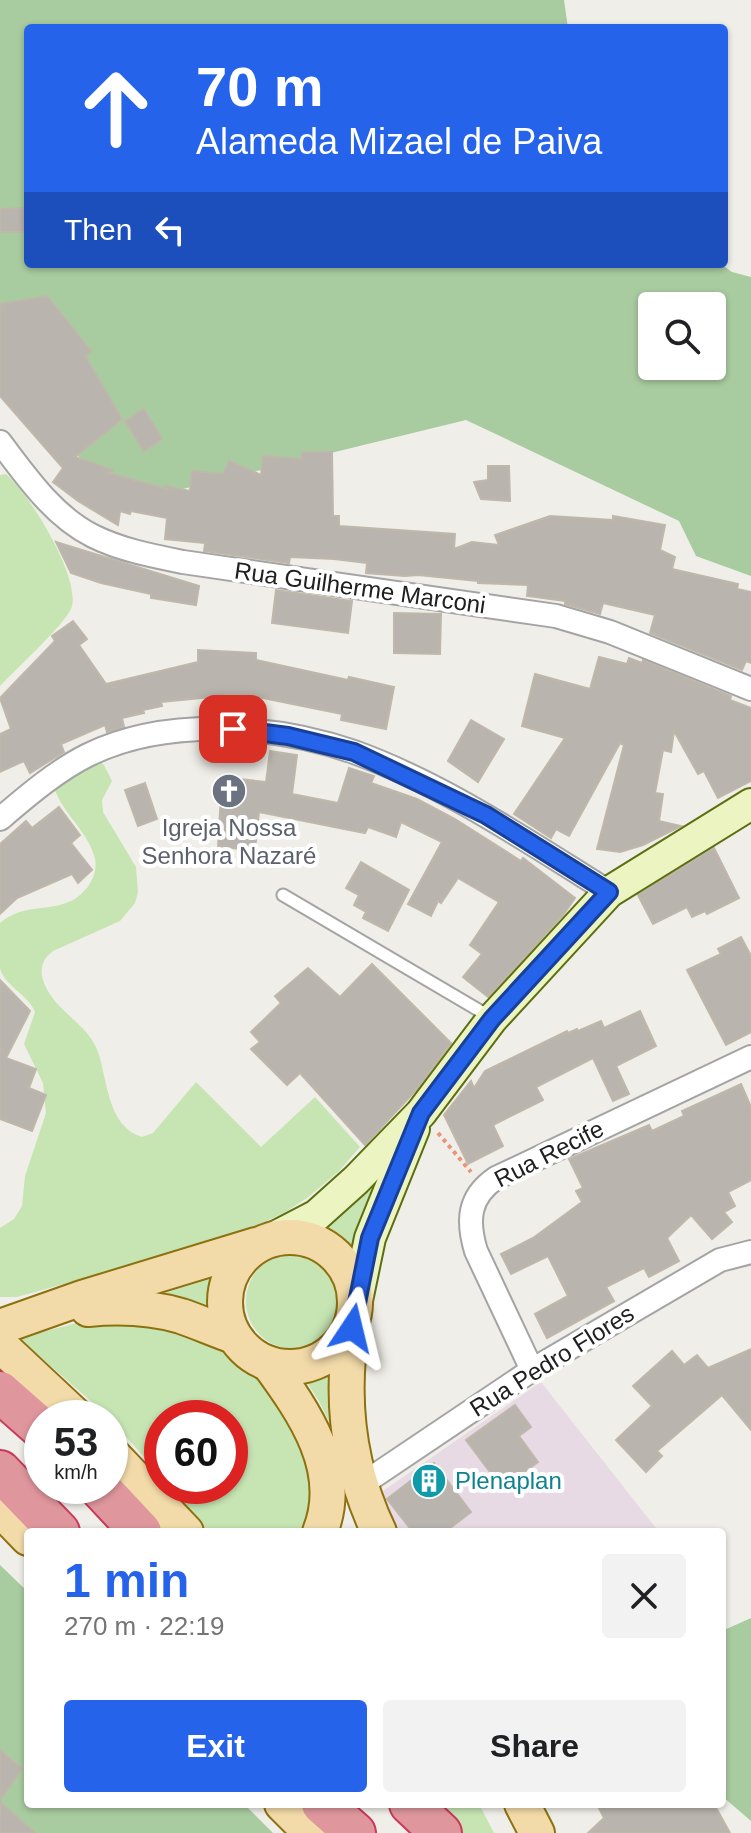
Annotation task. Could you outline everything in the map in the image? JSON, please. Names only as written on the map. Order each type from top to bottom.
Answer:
[{"type":"highway","points":[[0,1392],[24,1413]]},
{"type":"highway","points":[[0,1471],[55,1528]]},
{"type":"highway","points":[[128,1504],[169,1528]]},
{"type":"highway","points":[[327,1808],[355,1833]]},
{"type":"highway","points":[[414,1808],[441,1833]]},
{"type":"main road","points":[[24,1319],[267,1241],[298,1237],[327,1248],[343,1264],[353,1285],[355,1310],[345,1384],[351,1448],[377,1528]]},
{"type":"main road","points":[[267,1241],[242,1258],[227,1285],[226,1316],[234,1336],[248,1351],[280,1367],[304,1366],[325,1357],[342,1341],[355,1310]]},
{"type":"main road","points":[[24,1319],[117,1306],[185,1317],[234,1336]]},
{"type":"main road","points":[[0,1345],[59,1400]]},
{"type":"main road","points":[[269,1364],[308,1422],[321,1453],[328,1493],[321,1528]]},
{"type":"main road","points":[[128,1475],[170,1528]]},
{"type":"main road","points":[[0,1509],[24,1534]]},
{"type":"main road","points":[[286,1808],[311,1833]]},
{"type":"main road","points":[[524,1808],[537,1833]]},
{"type":"street","name":"Rua Guilherme Marconi","points":[[0,442],[39,491],[66,518],[94,536],[137,552],[183,562],[556,616],[610,632],[751,689]]},
{"type":"street","points":[[0,819],[85,756],[109,746],[135,738],[186,730],[233,729],[288,736],[354,752],[486,815],[609,892]]},
{"type":"street","points":[[267,1241],[317,1215],[337,1199],[421,1113],[492,1019],[609,892],[751,804]]},
{"type":"street","name":"Rua Recife","points":[[532,1370],[471,1235],[470,1213],[483,1188],[496,1178],[751,1057]]},
{"type":"street","points":[[355,1310],[370,1238],[421,1113]]},
{"type":"street","name":"Rua Pedro Flores","points":[[361,1485],[532,1370],[712,1264],[733,1255],[751,1252]]},
{"type":"lane","points":[[283,895],[492,1019]]},
{"type":"path","points":[[421,1113],[483,1188]]},
{"type":"shaded area","points":[[541,1382],[656,1528],[396,1528],[380,1493]]},
{"type":"green space","points":[[0,0],[564,0],[567,24],[24,24],[24,268],[726,268],[751,277],[751,576],[696,556],[679,521],[466,420],[154,496],[101,474],[70,450],[0,356]]},
{"type":"green space","points":[[6,474],[28,499],[52,538],[73,596],[66,617],[0,686],[0,475]]},
{"type":"green space","points":[[98,760],[112,781],[102,800],[103,812],[136,867],[138,892],[135,903],[120,921],[49,954],[42,965],[42,974],[49,993],[93,1042],[115,1113],[130,1131],[142,1137],[153,1133],[196,1082],[261,1147],[315,1097],[360,1147],[338,1172],[307,1198],[284,1213],[228,1238],[17,1297],[0,1297],[0,1228],[14,1219],[22,1206],[25,1176],[46,1113],[43,1083],[24,1044],[35,1012],[2,974],[0,923],[27,910],[71,901],[83,893],[91,881],[95,869],[94,855],[55,790],[60,782]]},
{"type":"green space","points":[[376,1181],[355,1257],[347,1246],[320,1229]]},
{"type":"green space","points":[[294,1253],[312,1256],[328,1267],[339,1283],[342,1301],[339,1319],[328,1335],[312,1346],[294,1349],[276,1346],[260,1335],[249,1319],[246,1301],[249,1283],[260,1267],[276,1256]]},
{"type":"green space","points":[[222,1275],[218,1310],[165,1293]]},
{"type":"green space","points":[[141,1320],[216,1342],[236,1354],[272,1391],[316,1473],[313,1528],[206,1528],[185,1504],[248,1504],[248,1400],[144,1400],[144,1457],[128,1439],[128,1400],[90,1400],[19,1338],[77,1323]]},
{"type":"green space","points":[[331,1367],[338,1440],[302,1375]]},
{"type":"green space","points":[[0,1565],[24,1588],[24,1808],[248,1808],[273,1833],[0,1833]]},
{"type":"green space","points":[[751,1618],[751,1821],[726,1799],[726,1629]]},
{"type":"green space","points":[[436,1808],[481,1808],[494,1833],[459,1833]]},
{"type":"building","points":[[24,208],[24,232],[0,232],[0,209]]},
{"type":"building","points":[[47,296],[91,351],[85,356],[122,419],[75,457],[113,470],[108,473],[167,489],[165,486],[190,491],[192,471],[223,474],[229,461],[261,475],[263,456],[302,459],[302,452],[332,452],[333,516],[339,516],[339,526],[455,534],[454,549],[472,542],[499,545],[495,535],[550,516],[613,520],[613,516],[665,525],[660,550],[675,557],[672,569],[738,584],[737,589],[751,592],[751,663],[746,661],[742,670],[650,633],[655,615],[603,603],[600,614],[565,604],[565,601],[527,596],[528,585],[366,573],[367,563],[334,559],[290,557],[289,563],[204,551],[205,543],[165,539],[167,518],[131,511],[130,514],[120,511],[118,525],[53,482],[63,468],[0,396],[0,304]]},
{"type":"building","points":[[144,409],[162,439],[144,451],[125,421]]},
{"type":"building","points":[[488,466],[509,466],[510,501],[481,499],[474,482],[488,480]]},
{"type":"building","points":[[56,542],[199,586],[196,605],[151,598],[151,594],[71,573]]},
{"type":"building","points":[[276,590],[352,601],[348,633],[272,623]]},
{"type":"building","points":[[394,613],[441,614],[440,654],[394,653]]},
{"type":"building","points":[[73,621],[87,639],[79,645],[106,684],[198,662],[198,650],[256,653],[256,660],[394,687],[386,729],[341,720],[342,714],[253,696],[161,702],[162,706],[122,718],[124,727],[107,732],[105,725],[61,744],[64,752],[30,773],[24,761],[0,772],[0,734],[11,729],[0,698],[55,641],[52,636]]},
{"type":"building","points":[[599,657],[627,664],[629,658],[642,663],[643,660],[731,696],[730,700],[751,708],[751,781],[718,798],[704,771],[698,774],[674,731],[671,752],[663,750],[655,793],[663,794],[659,821],[681,826],[643,845],[620,852],[597,849],[624,745],[620,743],[569,836],[556,829],[551,838],[514,814],[565,738],[522,726],[535,674],[590,689]]},
{"type":"building","points":[[471,720],[504,739],[478,782],[448,761]]},
{"type":"building","points":[[270,751],[297,755],[292,794],[338,803],[349,768],[374,776],[371,783],[417,799],[455,819],[521,861],[523,858],[575,898],[488,997],[463,977],[482,954],[470,945],[499,902],[458,878],[441,903],[438,901],[431,916],[408,904],[442,842],[401,822],[396,837],[368,827],[365,833],[259,812],[255,850],[218,847],[222,777],[266,782]]},
{"type":"building","points":[[145,783],[157,819],[138,826],[125,790]]},
{"type":"building","points":[[59,807],[80,835],[71,843],[92,870],[78,883],[72,874],[17,898],[0,914],[0,844],[26,821],[32,828]]},
{"type":"building","points":[[714,848],[739,898],[707,914],[705,911],[692,917],[687,907],[653,924],[638,895]]},
{"type":"building","points":[[361,862],[409,890],[388,931],[363,918],[366,912],[354,905],[359,895],[346,888]]},
{"type":"building","points":[[741,937],[751,956],[751,1032],[726,1045],[687,970],[721,954],[718,949]]},
{"type":"building","points":[[372,964],[451,1043],[416,1090],[365,1145],[300,1073],[287,1085],[251,1049],[260,1042],[251,1032],[281,1003],[275,996],[308,968],[340,997]]},
{"type":"building","points":[[0,980],[30,1011],[6,1058],[36,1069],[29,1088],[46,1095],[32,1131],[0,1119]]},
{"type":"building","points":[[640,1011],[656,1046],[616,1066],[629,1094],[613,1101],[593,1058],[536,1087],[543,1100],[493,1125],[503,1146],[468,1164],[444,1115],[471,1081],[474,1088],[485,1071],[567,1031],[578,1031],[601,1021],[604,1028]]},
{"type":"building","points":[[741,1084],[751,1107],[751,1180],[728,1192],[735,1206],[724,1212],[732,1222],[712,1239],[691,1215],[667,1238],[679,1261],[649,1277],[644,1268],[606,1287],[614,1301],[547,1338],[535,1314],[568,1296],[548,1256],[511,1274],[501,1254],[533,1238],[582,1202],[576,1191],[583,1188],[569,1159],[649,1125],[652,1131],[684,1116],[682,1111]]},
{"type":"building","points":[[751,1349],[751,1430],[722,1395],[657,1451],[662,1456],[646,1472],[616,1440],[652,1406],[633,1386],[672,1351],[684,1365],[697,1355],[708,1368]]},
{"type":"building","points":[[515,1405],[531,1427],[519,1436],[538,1462],[502,1488],[466,1440]]},
{"type":"building","name":"Plenaplan","points":[[434,1463],[471,1512],[450,1528],[410,1528],[387,1499]]},
{"type":"building","points":[[0,1750],[22,1769],[0,1800]]},
{"type":"building","points":[[0,1802],[35,1833],[0,1833]]},
{"type":"building","points":[[599,1808],[716,1808],[730,1833],[588,1833],[604,1818]]},
{"type":"place","name":"Igreja Nossa Senhora Nazaré","points":[[229,791]]},
{"type":"place","name":"Plenaplan","points":[[429,1481]]},
{"type":"route","points":[[233,729],[288,736],[354,752],[486,815],[609,892],[492,1019],[421,1113],[370,1238],[352,1328]]}]
